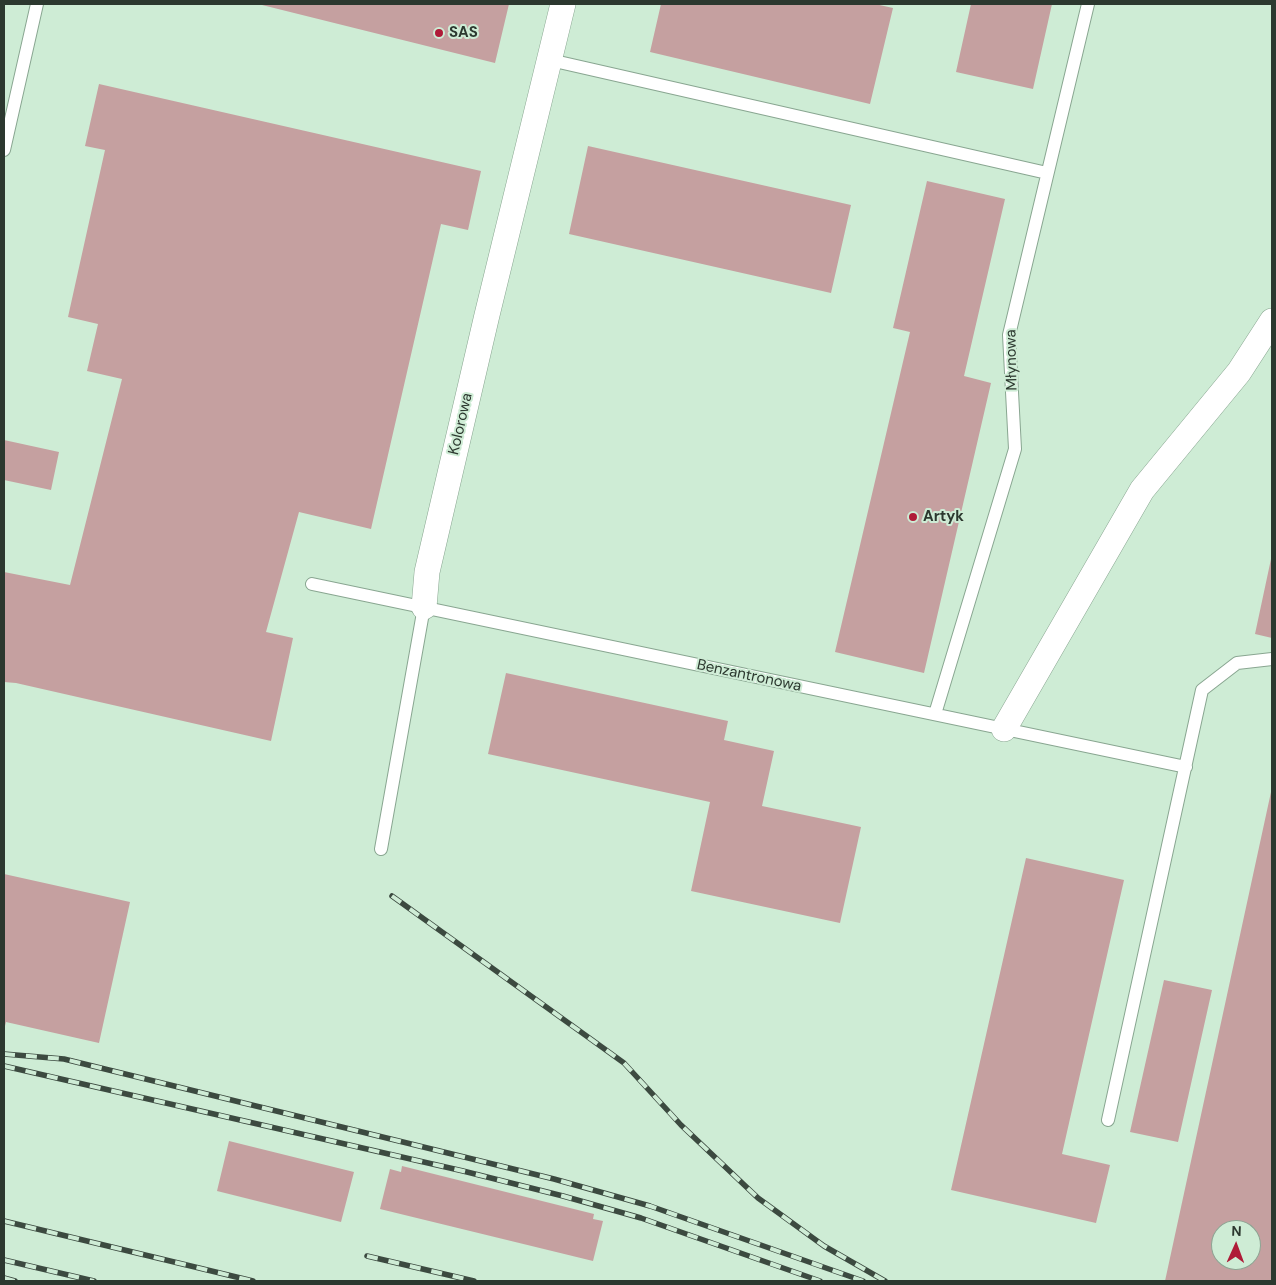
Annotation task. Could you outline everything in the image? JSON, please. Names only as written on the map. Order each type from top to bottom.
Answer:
[{"type":"street","name":"Kolorowa","points":[[424,608],[427,572],[486,315],[563,4]]},
{"type":"street","points":[[1004,729],[1142,490],[1239,372],[1272,321]]},
{"type":"lane","points":[[4,150],[37,4]]},
{"type":"lane","name":"Młynowa","points":[[935,714],[1015,448],[1009,334],[1046,173],[1088,4]]},
{"type":"lane","points":[[550,60],[1046,173]]},
{"type":"lane","name":"Benzantronowa","points":[[312,584],[1186,767]]},
{"type":"lane","name":"Kolorowa","points":[[381,849],[424,608]]},
{"type":"lane","points":[[1108,1120],[1202,690],[1237,663],[1272,659]]},
{"type":"building","name":"SAS","points":[[258,4],[509,4],[495,63]]},
{"type":"building","points":[[661,4],[875,4],[893,8],[870,104],[650,52]]},
{"type":"building","points":[[971,4],[1052,4],[1033,89],[956,72]]},
{"type":"building","points":[[99,84],[481,171],[468,230],[441,224],[371,529],[299,512],[266,632],[293,638],[271,741],[16,683],[4,682],[4,572],[70,585],[122,379],[87,371],[98,324],[68,317],[105,150],[85,146]]},
{"type":"building","points":[[588,146],[851,205],[831,293],[569,234]]},
{"type":"building","name":"Artyk","points":[[927,181],[1005,199],[964,376],[991,383],[924,673],[835,652],[910,332],[893,328]]},
{"type":"building","points":[[4,440],[59,452],[51,490],[4,480]]},
{"type":"building","points":[[1272,559],[1272,638],[1255,634]]},
{"type":"building","points":[[506,673],[728,721],[724,740],[774,751],[762,806],[861,827],[840,923],[691,891],[710,802],[488,754]]},
{"type":"building","points":[[1271,792],[1272,1281],[1165,1281]]},
{"type":"building","points":[[1026,858],[1124,880],[1062,1154],[1110,1165],[1096,1223],[951,1190]]},
{"type":"building","points":[[4,874],[130,902],[99,1043],[6,1022],[4,1030]]},
{"type":"building","points":[[1164,980],[1212,990],[1178,1142],[1130,1132]]},
{"type":"building","points":[[229,1141],[354,1172],[341,1222],[217,1191]]},
{"type":"building","points":[[402,1166],[594,1214],[593,1219],[603,1221],[593,1261],[380,1209],[390,1169],[401,1172]]},
{"type":"railway","points":[[392,896],[624,1063],[681,1125],[758,1198],[824,1246],[885,1281]]},
{"type":"railway","points":[[4,1054],[64,1059],[554,1179],[650,1206],[863,1281]]},
{"type":"railway","points":[[4,1066],[463,1171],[563,1196],[641,1218],[820,1281]]},
{"type":"railway","points":[[4,1221],[253,1281]]},
{"type":"railway","points":[[367,1256],[474,1281]]},
{"type":"railway","points":[[4,1260],[94,1281]]},
{"type":"railway","points":[[4,1278],[15,1281]]},
{"type":"place","name":"SAS","points":[[439,33]]},
{"type":"place","name":"Artyk","points":[[913,517]]}]
